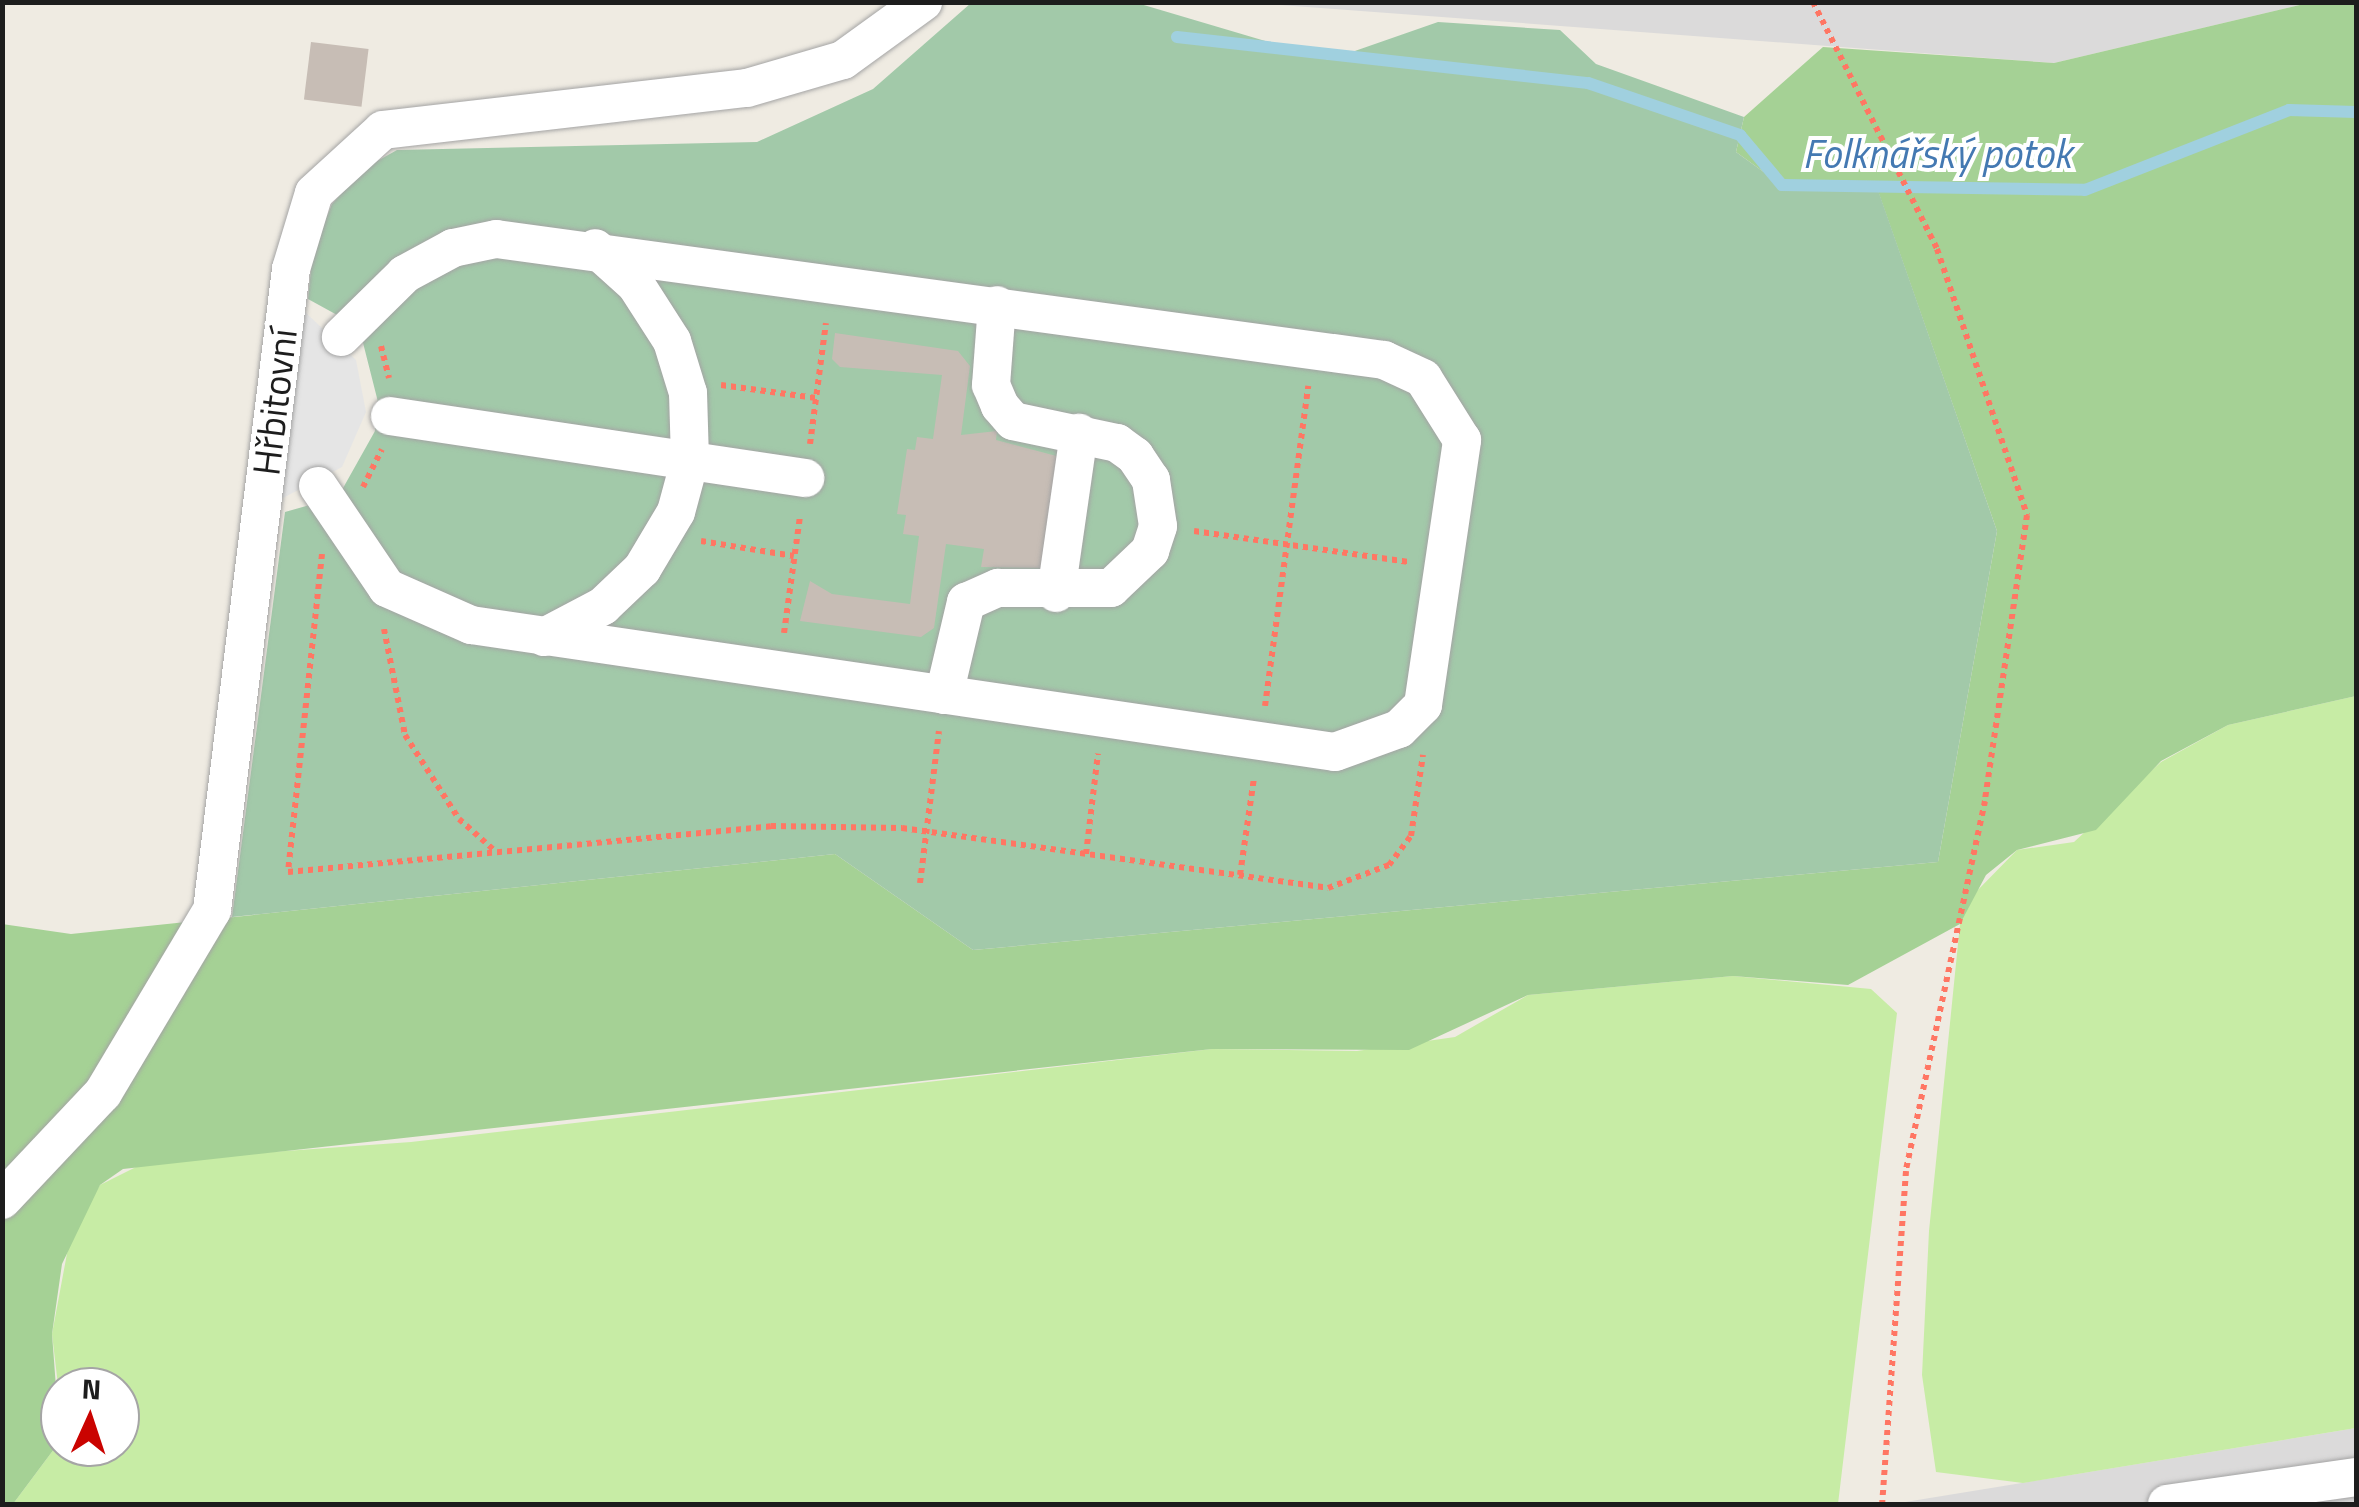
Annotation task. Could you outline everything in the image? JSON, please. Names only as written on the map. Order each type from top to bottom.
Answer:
[{"type":"street","name":"Hřbitovní","points":[[2,1200],[103,1093],[212,910],[291,269],[314,193],[383,130],[747,88],[843,60],[923,2]]},
{"type":"street","points":[[318,486],[345,534],[386,588],[436,614],[544,637],[1336,752],[1399,729],[1422,705],[1462,440],[1451,413],[1423,378],[1384,360],[595,248],[496,239],[453,248],[405,274],[341,338]]},
{"type":"street","points":[[544,637],[614,598],[665,536],[690,460],[686,380],[652,305],[595,248]]},
{"type":"street","points":[[944,695],[966,602],[998,588],[1087,594],[1133,574],[1158,526],[1152,480],[1134,456],[1079,433],[1014,421],[1000,406],[991,386],[997,306]]},
{"type":"street","points":[[390,416],[805,478]]},
{"type":"street","points":[[1056,594],[1079,433]]},
{"type":"street","points":[[2167,1504],[2356,1478]]},
{"type":"path","points":[[1813,2],[1918,213],[2026,516],[1984,802],[1906,1171],[1882,1504]]},
{"type":"path","points":[[1240,875],[1313,350]]},
{"type":"path","points":[[686,380],[816,398]]},
{"type":"path","points":[[1158,526],[1443,567]]},
{"type":"path","points":[[345,534],[316,565],[288,872],[771,826],[926,831],[1328,888],[1389,864],[1419,806],[1422,705]]},
{"type":"path","points":[[665,536],[794,556]]},
{"type":"path","points":[[386,588],[383,638],[406,735],[459,819],[496,852]]},
{"type":"path","points":[[920,883],[944,695]]},
{"type":"path","points":[[1086,854],[1102,718]]},
{"type":"shaded area","points":[[1255,3],[2308,3],[2054,63]]},
{"type":"shaded area","points":[[305,312],[356,360],[366,412],[342,467],[281,499]]},
{"type":"shaded area","points":[[2356,1428],[2356,1504],[1893,1504],[2071,1475]]},
{"type":"green space","points":[[971,3],[1137,3],[1329,60],[1438,22],[1560,30],[1596,64],[1744,117],[1736,152],[1783,186],[1878,190],[1997,531],[1938,862],[973,950],[835,854],[232,917],[285,512],[338,497],[375,431],[378,402],[359,327],[308,299],[313,250],[332,204],[363,169],[397,150],[757,142],[873,89]]},
{"type":"green space","points":[[2308,3],[2356,3],[2356,696],[2228,725],[2161,761],[2096,830],[2017,850],[1986,875],[1960,924],[1848,985],[1733,976],[1528,995],[1409,1050],[1212,1049],[123,1169],[100,1185],[62,1264],[52,1334],[54,1367],[40,1367],[41,1467],[13,1504],[3,1504],[2,924],[71,934],[835,854],[973,950],[1938,862],[1997,531],[1878,191],[1783,186],[1736,152],[1744,117],[1823,47],[2054,63]]},
{"type":"green space","points":[[2356,696],[2356,1428],[2023,1483],[1936,1472],[1922,1375],[1929,1231],[1960,924],[1972,896],[2017,850],[2074,842],[2161,762],[2228,725]]},
{"type":"green space","points":[[1733,976],[1871,989],[1897,1013],[1838,1504],[13,1504],[41,1467],[140,1467],[140,1367],[56,1367],[52,1334],[71,1232],[100,1185],[148,1161],[411,1142],[1212,1049],[1357,1051],[1455,1037],[1528,995]]},
{"type":"building","points":[[311,42],[369,49],[361,107],[304,100]]},
{"type":"building","points":[[835,333],[958,351],[970,366],[961,435],[997,431],[996,440],[1064,458],[1048,568],[981,567],[984,549],[946,544],[934,628],[921,637],[800,621],[810,581],[832,594],[910,604],[919,536],[903,534],[906,515],[897,514],[907,449],[915,450],[917,437],[933,439],[942,375],[840,367],[832,359]]},
{"type":"waterway","name":"Folknářský potok","points":[[1177,37],[1588,83],[1740,135],[1782,185],[2085,190],[2289,110],[2356,112]]}]
